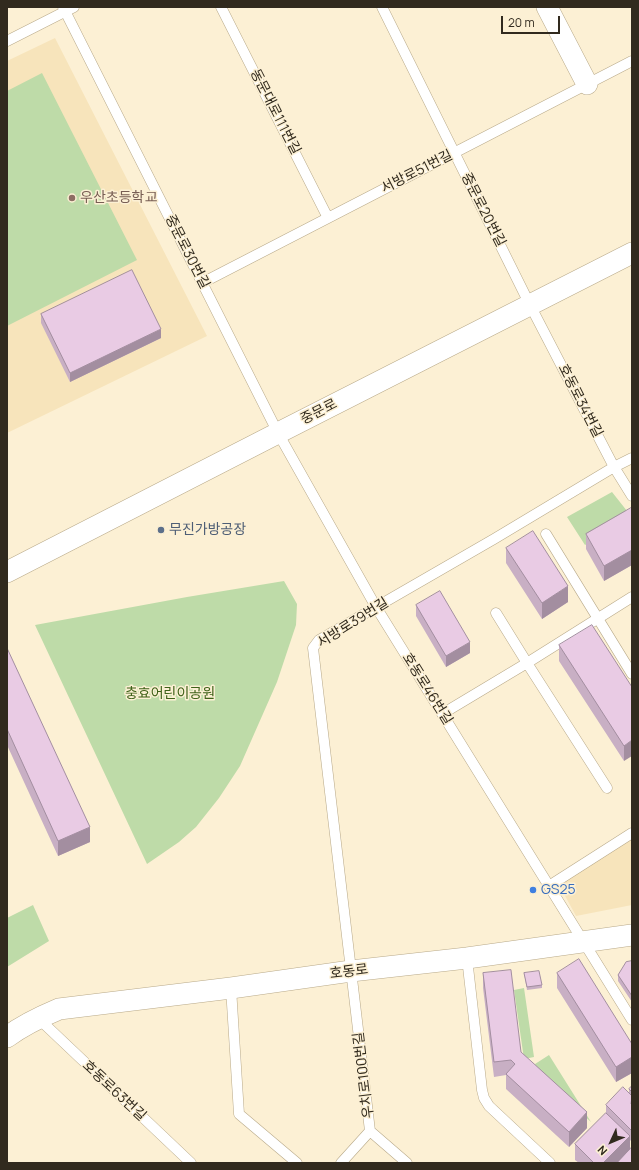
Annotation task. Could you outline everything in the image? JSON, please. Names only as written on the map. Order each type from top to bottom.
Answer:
[{"type":"street","points":[[547,7],[587,84]]},
{"type":"street","name":"중문로","points":[[7,572],[278,432],[632,253]]},
{"type":"street","name":"호동로","points":[[7,1037],[38,1018],[59,1009],[71,1007],[231,988],[351,971],[467,958],[632,935]]},
{"type":"lane","name":"동문대로111번길","points":[[221,7],[328,218]]},
{"type":"lane","name":"중문로20번길","points":[[382,7],[530,305]]},
{"type":"lane","points":[[7,41],[67,9]]},
{"type":"lane","name":"중문로30번길","points":[[67,9],[202,283],[278,432]]},
{"type":"lane","name":"서방로51번길","points":[[202,283],[632,61]]},
{"type":"lane","name":"호동로34번길","points":[[530,305],[614,467],[632,496]]},
{"type":"lane","name":"호동로46번길","points":[[278,432],[376,607],[632,1020]]},
{"type":"lane","name":"서방로39번길","points":[[351,971],[313,648],[319,640],[614,467],[632,458]]},
{"type":"lane","points":[[546,534],[632,674]]},
{"type":"lane","points":[[442,714],[632,597]]},
{"type":"lane","points":[[496,613],[607,788]]},
{"type":"lane","points":[[549,886],[632,833]]},
{"type":"lane","points":[[467,958],[484,1098],[489,1106],[550,1163]]},
{"type":"lane","name":"우치로100번길","points":[[351,971],[370,1131],[407,1163]]},
{"type":"lane","points":[[231,988],[239,1114],[297,1163]]},
{"type":"lane","name":"호동로63번길","points":[[38,1018],[191,1163]]},
{"type":"lane","points":[[341,1163],[370,1131]]},
{"type":"shaded area","name":"우산초등학교","points":[[55,38],[207,336],[7,433],[7,61]]},
{"type":"shaded area","points":[[632,835],[632,905],[576,916],[557,881]]},
{"type":"green space","points":[[42,73],[137,260],[7,326],[7,91]]},
{"type":"green space","points":[[612,492],[631,516],[585,545],[567,517]]},
{"type":"green space","name":"충효어린이공원","points":[[284,581],[297,604],[296,625],[277,682],[240,766],[219,798],[196,827],[179,842],[147,864],[35,625]]},
{"type":"green space","points":[[33,905],[49,941],[7,967],[7,918]]},
{"type":"green space","points":[[524,988],[534,1057],[524,1059],[514,990]]},
{"type":"green space","points":[[549,1055],[591,1122],[536,1072],[535,1064]]},
{"type":"building","points":[[132,270],[161,329],[70,373],[41,314]]},
{"type":"building","points":[[631,508],[632,550],[604,566],[586,534]]},
{"type":"building","points":[[533,531],[568,586],[542,603],[506,548]]},
{"type":"building","points":[[440,591],[470,642],[446,656],[416,605]]},
{"type":"building","points":[[592,625],[632,687],[632,740],[624,746],[559,645]]},
{"type":"building","points":[[7,648],[90,827],[58,841],[7,729]]},
{"type":"building","points":[[579,959],[632,1044],[632,1057],[616,1067],[557,973]]},
{"type":"building","points":[[632,961],[632,996],[618,975],[626,962]]},
{"type":"building","points":[[511,970],[521,1052],[587,1112],[569,1132],[506,1074],[515,1064],[511,1060],[494,1062],[483,973]]},
{"type":"building","points":[[539,971],[542,985],[527,987],[524,973]]},
{"type":"building","points":[[623,1087],[632,1096],[632,1131],[606,1105]]},
{"type":"building","points":[[606,1113],[630,1136],[603,1163],[594,1163],[575,1144]]},
{"type":"building","points":[[632,1147],[632,1163],[617,1163]]},
{"type":"place","name":"우산초등학교","points":[[72,198]]},
{"type":"place","name":"무진가방공장","points":[[161,530]]},
{"type":"place","name":"GS25","points":[[533,890]]}]
